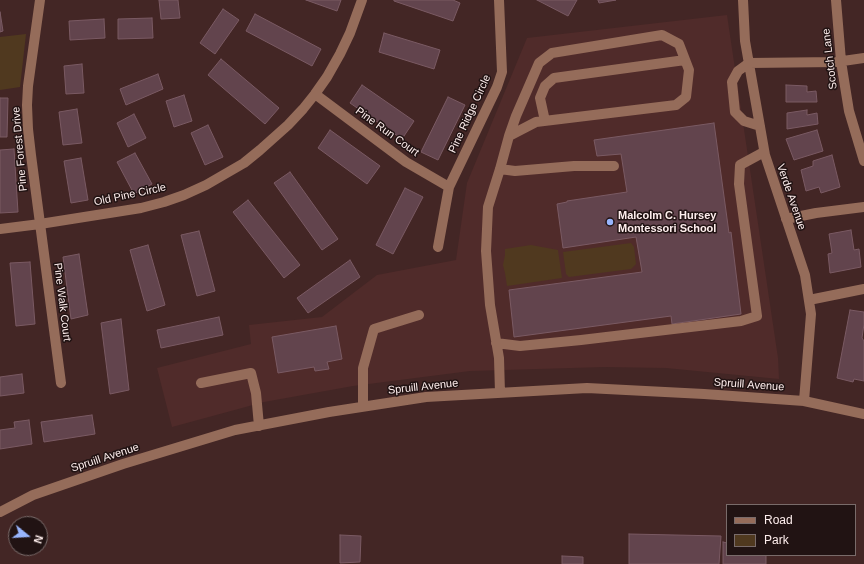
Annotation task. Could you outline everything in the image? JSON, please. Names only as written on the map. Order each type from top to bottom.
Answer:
[{"type":"street","name":"Pine Forest Drive","points":[[40,0],[28,86],[27,105],[30,155],[40,224]]},
{"type":"street","name":"Old Pine Circle","points":[[0,228],[40,224],[141,208],[164,202],[206,185],[244,163],[288,125],[315,94],[340,54],[350,33],[362,0]]},
{"type":"street","name":"Pine Ridge Circle","points":[[438,247],[449,187],[497,87],[502,72],[499,0]]},
{"type":"street","name":"Verde Avenue","points":[[743,0],[745,41],[764,152],[805,275],[809,300],[811,314],[804,402]]},
{"type":"street","name":"Scotch Lane","points":[[836,0],[841,62],[850,111],[864,161]]},
{"type":"street","points":[[500,393],[499,358],[490,305],[486,251],[488,207],[516,116],[539,63],[552,53],[662,35],[679,44],[689,70],[686,97],[676,105],[536,122],[510,136]]},
{"type":"street","points":[[760,126],[744,121],[735,112],[732,82],[738,71],[749,63],[841,62],[864,58]]},
{"type":"street","points":[[544,121],[540,98],[545,86],[554,78],[685,60]]},
{"type":"street","points":[[534,75],[548,83]]},
{"type":"street","name":"Pine Run Court","points":[[315,94],[406,162],[449,187]]},
{"type":"street","points":[[496,343],[520,346],[581,340],[741,321],[757,316],[739,184],[740,165],[764,152]]},
{"type":"street","points":[[500,169],[515,171],[574,166],[614,166]]},
{"type":"street","points":[[786,219],[816,213],[864,207]]},
{"type":"street","name":"Pine Walk Court","points":[[40,224],[61,383]]},
{"type":"street","points":[[809,300],[864,289]]},
{"type":"street","points":[[364,406],[363,368],[374,329],[419,315]]},
{"type":"street","points":[[201,383],[251,373],[256,393],[259,426]]},
{"type":"street","name":"Spruill Avenue","points":[[0,512],[33,495],[123,464],[235,430],[329,412],[426,396],[587,388],[704,394],[804,402],[864,414]]},
{"type":"shaded area","name":"Malcolm C. Hursey Montessori School","points":[[727,15],[778,358],[779,379],[666,368],[604,367],[470,371],[353,386],[264,402],[172,427],[157,368],[251,344],[249,325],[322,317],[377,275],[456,260],[467,183],[527,38]]},
{"type":"green space","points":[[26,34],[20,87],[0,90],[0,37]]},
{"type":"green space","points":[[631,243],[634,247],[636,264],[631,269],[569,277],[566,274],[563,252]]},
{"type":"green space","points":[[531,245],[558,250],[562,278],[507,286],[503,265],[505,249]]},
{"type":"building","points":[[159,0],[178,0],[180,18],[161,19]]},
{"type":"building","points":[[306,0],[341,0],[337,11]]},
{"type":"building","points":[[394,0],[453,0],[460,3],[453,21]]},
{"type":"building","points":[[537,0],[577,0],[568,16]]},
{"type":"building","points":[[598,0],[616,0],[599,3]]},
{"type":"building","points":[[223,9],[239,20],[215,54],[200,43]]},
{"type":"building","points":[[0,12],[3,31],[0,32]]},
{"type":"building","points":[[255,14],[321,49],[312,66],[246,31]]},
{"type":"building","points":[[152,18],[153,38],[118,39],[118,19]]},
{"type":"building","points":[[104,19],[105,38],[70,40],[69,21]]},
{"type":"building","points":[[384,33],[440,50],[434,69],[379,52]]},
{"type":"building","points":[[221,59],[279,108],[265,124],[208,75]]},
{"type":"building","points":[[82,64],[84,93],[66,94],[64,66]]},
{"type":"building","points":[[158,74],[163,89],[126,105],[120,89]]},
{"type":"building","points":[[362,85],[414,121],[402,139],[350,103]]},
{"type":"building","points":[[786,85],[807,86],[807,92],[816,91],[817,102],[786,102]]},
{"type":"building","points":[[184,95],[192,121],[174,127],[166,101]]},
{"type":"building","points":[[448,97],[465,105],[438,160],[421,152]]},
{"type":"building","points":[[0,98],[8,98],[7,137],[0,137]]},
{"type":"building","points":[[77,109],[82,143],[63,145],[59,112]]},
{"type":"building","points":[[807,110],[807,115],[817,113],[818,124],[787,129],[787,113]]},
{"type":"building","points":[[134,114],[146,138],[128,147],[117,123]]},
{"type":"building","points":[[714,123],[729,233],[731,232],[741,314],[672,324],[671,316],[514,337],[509,290],[642,272],[636,237],[563,248],[557,204],[567,201],[627,192],[621,154],[597,156],[594,140]]},
{"type":"building","points":[[208,125],[223,157],[205,165],[191,133]]},
{"type":"building","points":[[330,130],[380,166],[367,184],[318,148]]},
{"type":"building","points":[[817,130],[823,151],[794,160],[786,139]]},
{"type":"building","points":[[14,149],[18,212],[0,213],[0,150]]},
{"type":"building","points":[[135,153],[152,184],[134,194],[117,162]]},
{"type":"building","points":[[832,155],[840,187],[821,193],[819,187],[806,191],[801,170],[813,166],[813,161]]},
{"type":"building","points":[[81,158],[88,200],[71,203],[64,161]]},
{"type":"building","points":[[290,172],[338,239],[322,250],[274,183]]},
{"type":"building","points":[[405,188],[423,197],[393,254],[376,245]]},
{"type":"building","points":[[248,200],[300,265],[284,278],[233,212]]},
{"type":"building","points":[[851,230],[854,250],[859,249],[861,267],[830,273],[828,254],[832,253],[829,234]]},
{"type":"building","points":[[199,231],[215,291],[197,296],[181,235]]},
{"type":"building","points":[[148,245],[165,305],[147,311],[130,250]]},
{"type":"building","points":[[79,254],[88,315],[71,319],[63,257]]},
{"type":"building","points":[[350,260],[360,277],[308,313],[297,298]]},
{"type":"building","points":[[30,262],[35,324],[16,326],[10,263]]},
{"type":"building","points":[[850,310],[864,312],[862,338],[864,341],[864,381],[854,379],[853,382],[837,378]]},
{"type":"building","points":[[219,317],[223,335],[161,348],[157,330]]},
{"type":"building","points":[[121,319],[129,390],[110,394],[101,323]]},
{"type":"building","points":[[336,326],[342,359],[327,362],[329,369],[315,371],[314,367],[278,373],[272,337]]},
{"type":"building","points":[[22,374],[24,393],[0,396],[0,377]]},
{"type":"building","points":[[92,415],[95,434],[44,442],[41,422]]},
{"type":"building","points":[[29,420],[32,444],[0,449],[0,430],[15,428],[14,422]]},
{"type":"building","points":[[629,534],[721,536],[719,564],[629,564]]},
{"type":"building","points":[[340,535],[361,536],[360,562],[340,563]]},
{"type":"building","points":[[723,542],[726,543],[726,556],[766,556],[766,564],[723,564]]},
{"type":"building","points":[[562,556],[583,557],[583,564],[562,564]]},
{"type":"place","name":"Malcolm C. Hursey Montessori School","points":[[610,222]]}]
